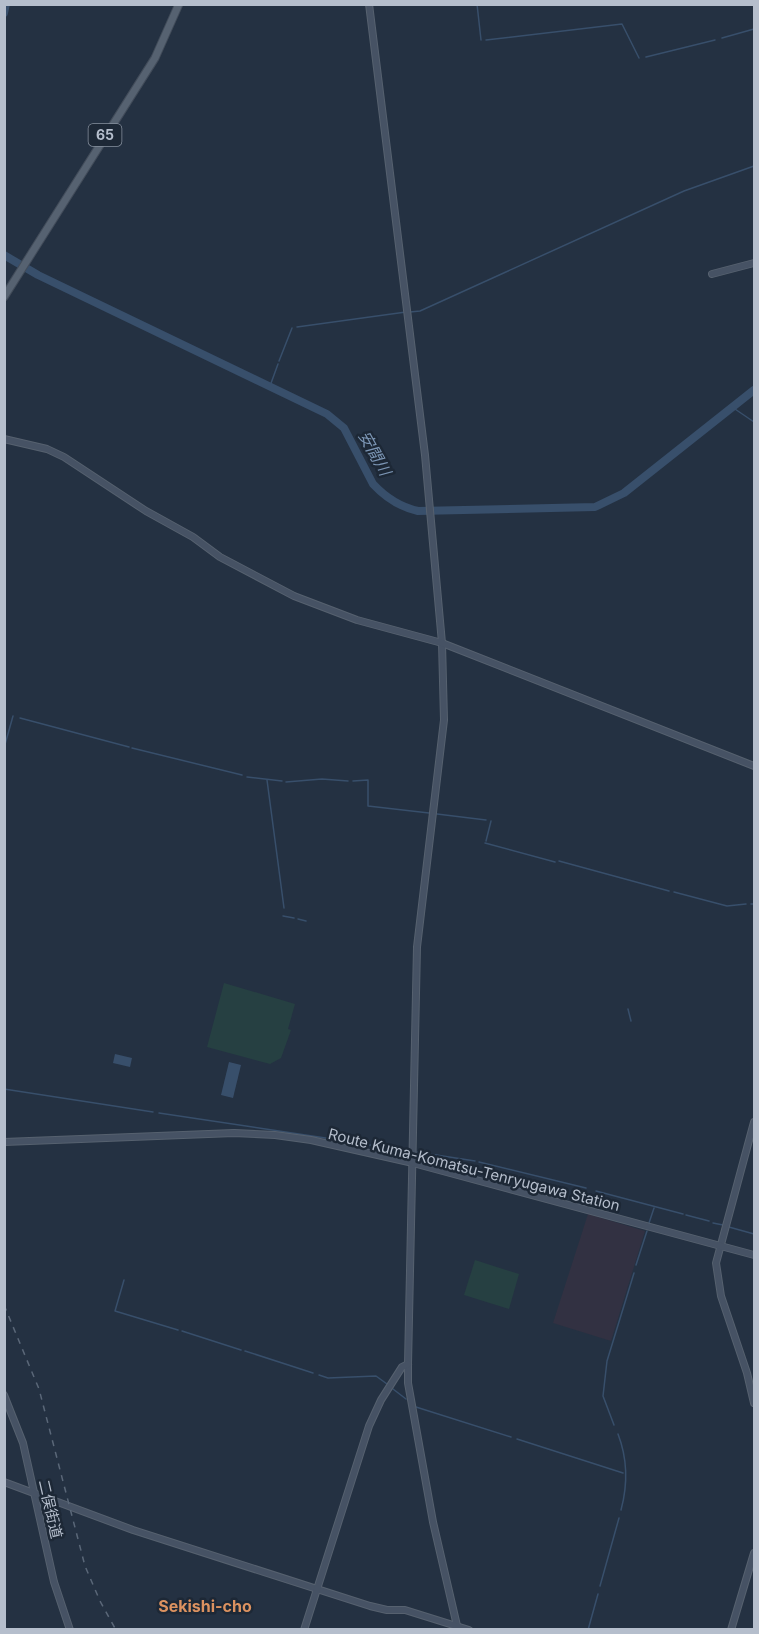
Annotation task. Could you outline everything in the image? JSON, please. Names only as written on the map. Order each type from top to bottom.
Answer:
[{"type":"main road","name":"65","points":[[4,297],[155,58],[179,4]]},
{"type":"street","points":[[369,4],[430,507],[442,643],[444,720],[417,947],[408,1383],[435,1530],[457,1627]]},
{"type":"street","points":[[712,274],[754,263]]},
{"type":"street","points":[[4,439],[47,449],[63,457],[146,511],[193,537],[220,557],[294,596],[364,623],[442,643],[754,766]]},
{"type":"street","points":[[754,1122],[716,1263],[721,1296],[747,1373],[754,1403]]},
{"type":"street","name":"Route Kuma-Komatsu-Tenryugawa Station","points":[[4,1142],[234,1133],[262,1134],[334,1144],[413,1163],[754,1255]]},
{"type":"street","points":[[304,1629],[368,1429],[381,1400],[402,1367],[408,1364]]},
{"type":"street","name":"二俣街道","points":[[4,1395],[23,1443],[54,1582],[70,1629]]},
{"type":"street","points":[[4,1482],[133,1530],[370,1606],[405,1611],[469,1629]]},
{"type":"street","points":[[731,1629],[754,1553]]},
{"type":"shaded area","points":[[115,1054],[132,1058],[130,1067],[113,1063]]},
{"type":"shaded area","points":[[229,1062],[241,1065],[233,1098],[221,1095]]},
{"type":"shaded area","points":[[588,1214],[645,1231],[611,1341],[553,1323]]},
{"type":"green space","points":[[224,983],[295,1004],[288,1029],[291,1030],[281,1058],[270,1064],[207,1047]]},
{"type":"green space","points":[[475,1260],[519,1274],[509,1309],[464,1295]]},
{"type":"waterway","name":"安間川","points":[[4,13],[6,4]]},
{"type":"waterway","points":[[477,4],[481,40]]},
{"type":"waterway","points":[[486,40],[622,24],[639,58]]},
{"type":"waterway","points":[[722,38],[754,29]]},
{"type":"waterway","points":[[646,57],[715,40]]},
{"type":"waterway","points":[[410,312],[420,311],[684,191],[754,166]]},
{"type":"waterway","name":"安間川","points":[[4,255],[38,275],[327,414],[344,428],[373,484],[394,501],[418,511],[595,507],[624,493],[754,390]]},
{"type":"waterway","points":[[297,327],[406,312]]},
{"type":"waterway","points":[[279,361],[292,328]]},
{"type":"waterway","points":[[270,386],[278,364]]},
{"type":"waterway","points":[[732,407],[754,422]]},
{"type":"waterway","points":[[4,748],[13,716]]},
{"type":"waterway","points":[[20,718],[129,747]]},
{"type":"waterway","points":[[132,748],[242,775]]},
{"type":"waterway","points":[[247,777],[282,781]]},
{"type":"waterway","points":[[286,782],[322,779],[348,781]]},
{"type":"waterway","points":[[267,780],[284,908]]},
{"type":"waterway","points":[[353,781],[368,780],[368,806],[429,813]]},
{"type":"waterway","points":[[437,814],[486,820]]},
{"type":"waterway","points":[[486,841],[491,821]]},
{"type":"waterway","points":[[485,843],[555,862]]},
{"type":"waterway","points":[[559,861],[669,891]]},
{"type":"waterway","points":[[674,892],[727,906],[746,904]]},
{"type":"waterway","points":[[283,916],[294,918]]},
{"type":"waterway","points":[[298,919],[306,921]]},
{"type":"waterway","points":[[628,1009],[631,1021]]},
{"type":"waterway","points":[[4,1089],[153,1112]]},
{"type":"waterway","points":[[159,1113],[332,1139]]},
{"type":"waterway","points":[[337,1140],[409,1151]]},
{"type":"waterway","points":[[417,1152],[475,1161]]},
{"type":"waterway","points":[[479,1162],[586,1188]]},
{"type":"waterway","points":[[596,1191],[683,1214]]},
{"type":"waterway","points":[[649,1223],[654,1208]]},
{"type":"waterway","points":[[686,1215],[709,1221]]},
{"type":"waterway","points":[[713,1223],[723,1225]]},
{"type":"waterway","points":[[729,1227],[754,1234]]},
{"type":"waterway","points":[[636,1265],[647,1231]]},
{"type":"waterway","points":[[614,1425],[603,1396],[607,1361],[634,1273]]},
{"type":"waterway","points":[[124,1280],[115,1311],[178,1330]]},
{"type":"waterway","points":[[182,1331],[241,1350]]},
{"type":"waterway","points":[[245,1351],[313,1373]]},
{"type":"waterway","points":[[319,1375],[328,1378],[376,1376],[387,1384]]},
{"type":"waterway","points":[[393,1389],[406,1399]]},
{"type":"waterway","points":[[416,1407],[511,1437]]},
{"type":"waterway","points":[[618,1434],[624,1453],[626,1472],[621,1510]]},
{"type":"waterway","points":[[517,1439],[623,1473]]},
{"type":"waterway","points":[[600,1586],[619,1518]]},
{"type":"waterway","points":[[588,1630],[598,1594]]},
{"type":"railway","points":[[4,1305],[39,1389],[85,1566],[116,1630]]},
{"type":"district","name":"Sekishi-cho","points":[[205,1606]]}]
